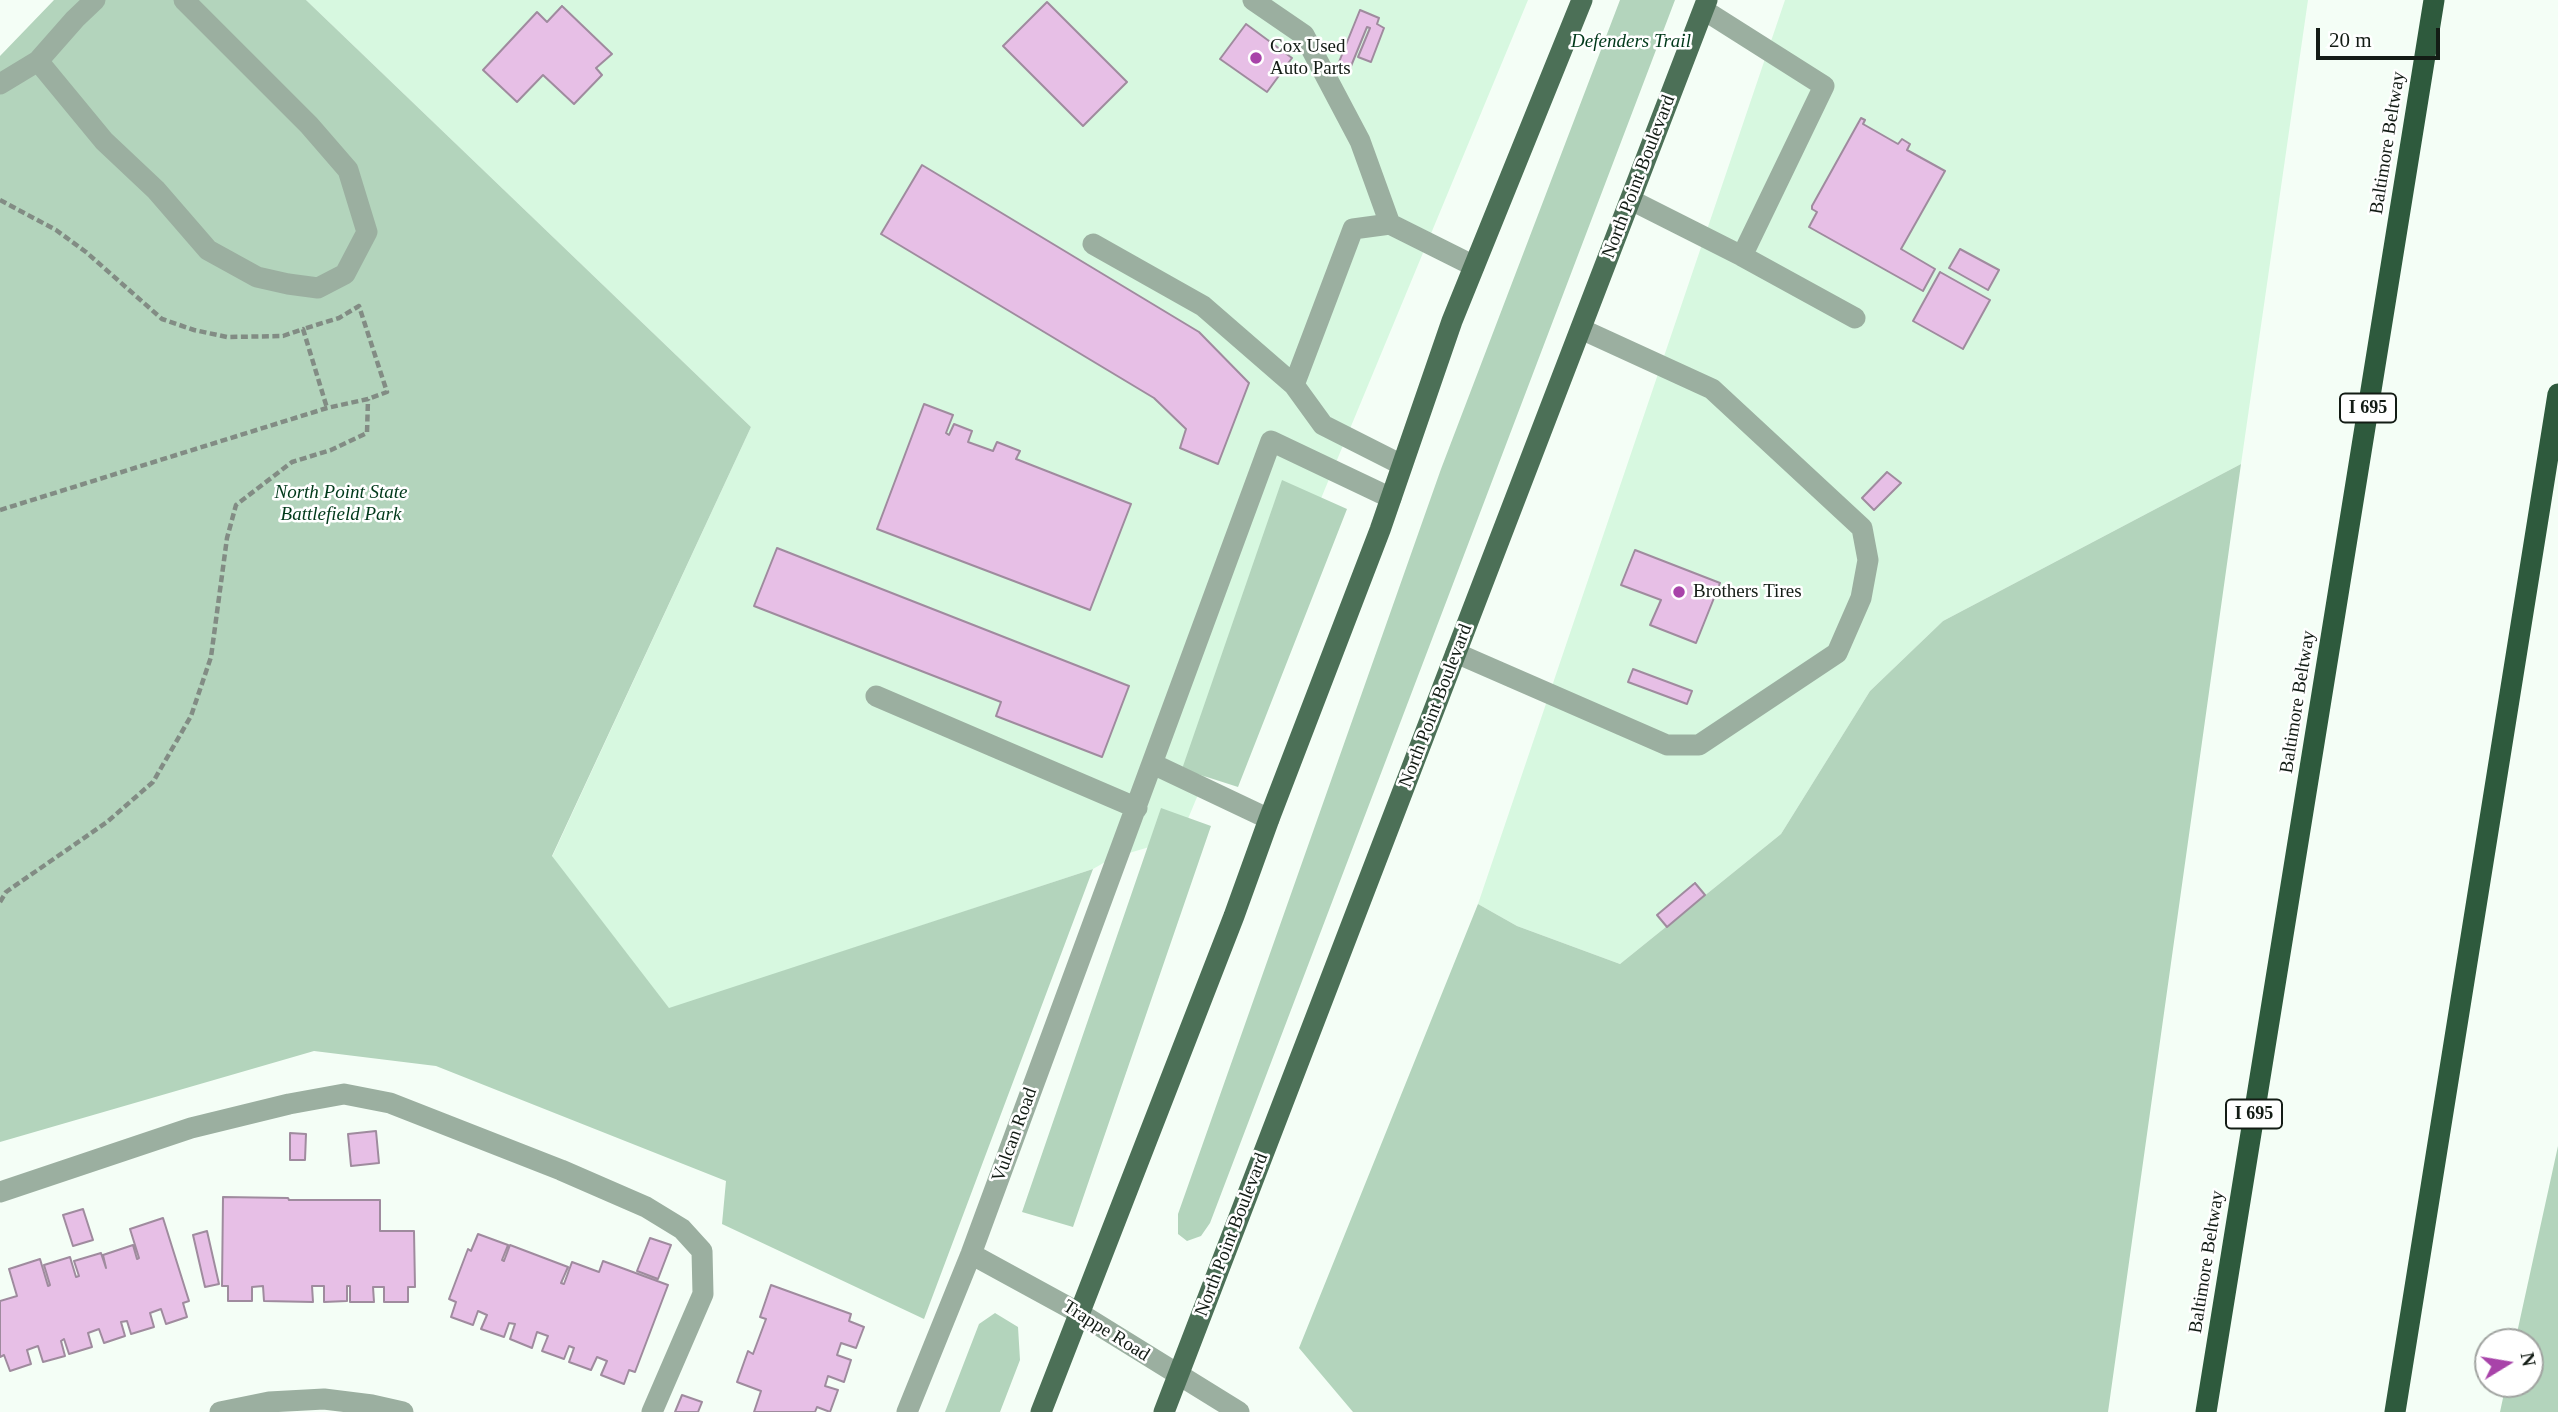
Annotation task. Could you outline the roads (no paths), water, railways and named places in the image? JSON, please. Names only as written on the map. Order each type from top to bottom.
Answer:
[{"type":"highway","name":"Baltimore Beltway","points":[[2206,1412],[2434,0]]},
{"type":"highway","points":[[2395,1412],[2558,394]]},
{"type":"main road","points":[[1041,1412],[1234,916],[1391,498],[1452,321],[1582,0]]},
{"type":"main road","name":"North Point Boulevard","points":[[1164,1412],[1705,5]]},
{"type":"street","points":[[0,84],[38,61],[95,0]]},
{"type":"street","points":[[38,61],[104,141],[156,190],[208,250],[257,277],[288,284],[318,288],[345,274],[367,232],[348,170],[309,125],[184,0]]},
{"type":"street","points":[[1253,0],[1304,35],[1360,141],[1390,224]]},
{"type":"street","points":[[1705,5],[1824,86],[1742,256]]},
{"type":"street","points":[[1630,200],[1742,256],[1854,318]]},
{"type":"street","points":[[1294,385],[1353,229],[1390,224],[1474,265]]},
{"type":"street","points":[[1093,244],[1203,306],[1294,385],[1323,425],[1402,465]]},
{"type":"street","points":[[1456,653],[1667,746],[1699,745],[1837,653],[1861,598],[1868,560],[1862,528],[1712,389],[1581,329]]},
{"type":"street","name":"Vulcan Road","points":[[907,1412],[971,1254],[1271,441],[1391,498]]},
{"type":"street","points":[[876,696],[1137,808]]},
{"type":"street","points":[[1153,764],[1269,818]]},
{"type":"street","points":[[0,1192],[191,1128],[289,1104],[344,1094],[390,1103],[562,1170],[646,1207],[682,1229],[702,1251],[703,1294],[652,1412]]},
{"type":"street","name":"Trappe Road","points":[[971,1254],[1079,1312],[1239,1412]]},
{"type":"street","points":[[220,1412],[269,1402],[324,1399],[403,1412]]},
{"type":"place","name":"Cox Used Auto Parts","points":[[1256,58]]},
{"type":"place","name":"Brothers Tires","points":[[1679,592]]},
{"type":"park label","name":"Defenders Trail","points":[[1631,42]]},
{"type":"park label","name":"North Point State Battlefield Park","points":[[341,504]]}]
